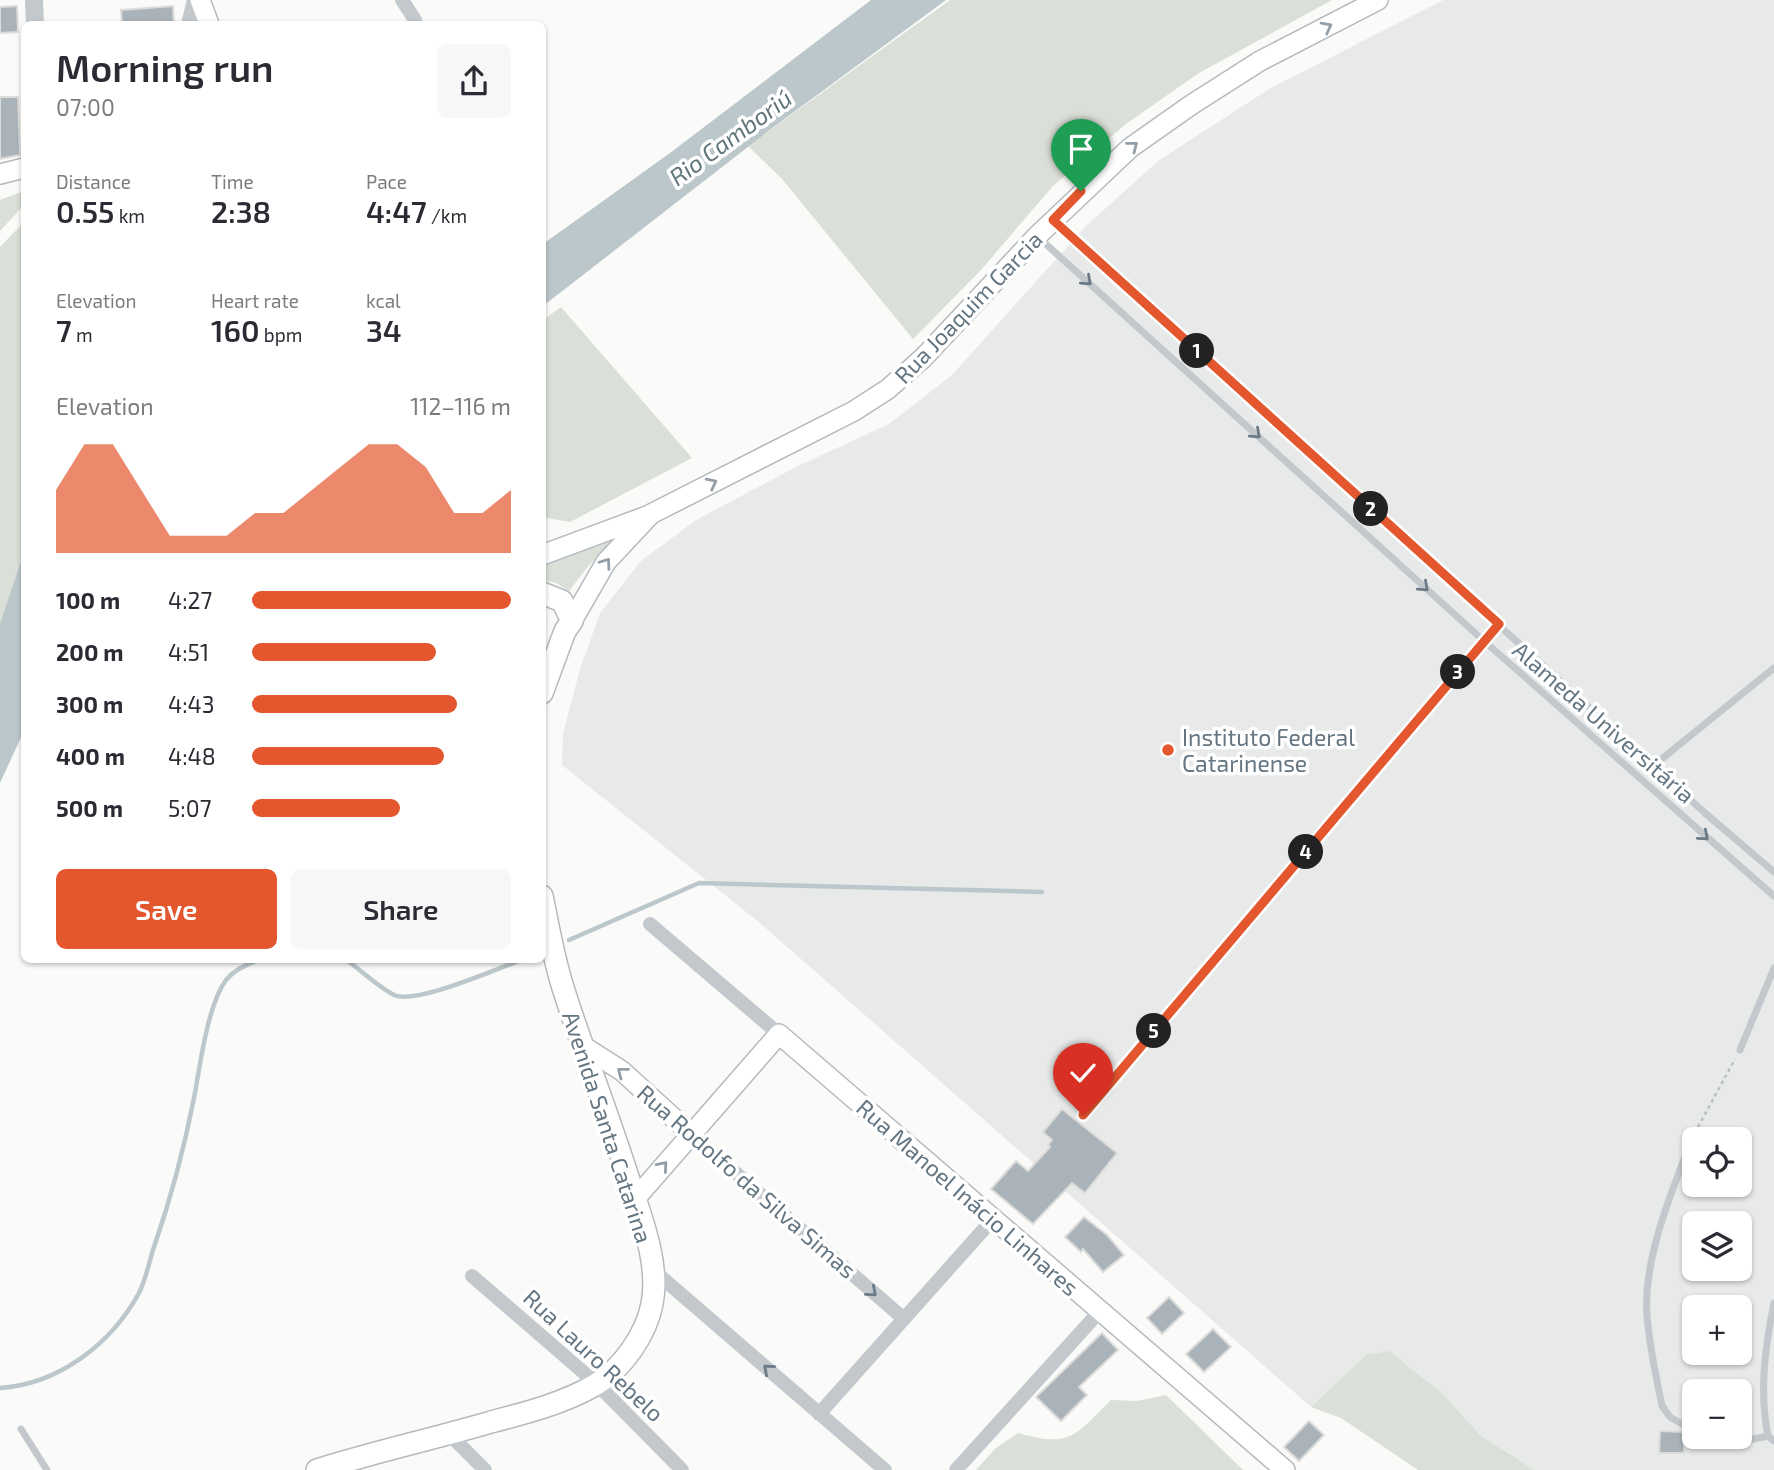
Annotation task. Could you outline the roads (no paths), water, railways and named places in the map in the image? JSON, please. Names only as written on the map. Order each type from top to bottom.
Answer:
[{"type":"main road","points":[[200,0],[208,21]]},
{"type":"main road","name":"Rua Joaquim Garcia","points":[[572,621],[606,562],[651,514],[835,421],[888,390],[925,357],[1037,236],[1106,168],[1156,128],[1260,61],[1378,0]]},
{"type":"main road","points":[[0,174],[21,169]]},
{"type":"main road","points":[[546,553],[651,514]]},
{"type":"main road","points":[[546,595],[562,601],[572,621],[565,631],[546,682]]},
{"type":"main road","name":"Avenida Santa Catarina","points":[[317,1470],[366,1454],[523,1414],[564,1399],[597,1384],[620,1363],[640,1337],[652,1304],[653,1270],[635,1199],[586,1048],[565,995],[546,917]]},
{"type":"main road","points":[[635,1199],[779,1034]]},
{"type":"main road","name":"Rua Manoel Inácio Linhares","points":[[779,1034],[1285,1470]]},
{"type":"main road","name":"Rua Rodolfo da Silva Simas","points":[[586,1048],[622,1071],[691,1134]]},
{"type":"street","points":[[34,0],[35,21]]},
{"type":"street","points":[[189,21],[194,0]]},
{"type":"street","points":[[402,0],[415,20]]},
{"type":"street","name":"Rua Manoel Inácio Linhares","points":[[650,924],[779,1034]]},
{"type":"street","name":"Rua Rodolfo da Silva Simas","points":[[691,1134],[904,1319]]},
{"type":"street","points":[[819,1414],[993,1219]]},
{"type":"street","points":[[653,1270],[885,1470]]},
{"type":"street","name":"Rua Lauro Rebelo","points":[[472,1276],[597,1384],[682,1470]]},
{"type":"street","points":[[956,1470],[1100,1311]]},
{"type":"street","points":[[449,1434],[485,1470]]},
{"type":"lane","name":"Alameda Universitária","points":[[1053,220],[1653,766],[1774,872]]},
{"type":"lane","name":"Alameda Universitária","points":[[1037,236],[1484,642],[1774,896]]},
{"type":"lane","points":[[1083,1115],[1499,624]]},
{"type":"lane","points":[[1653,766],[1774,668]]},
{"type":"lane","points":[[1740,1050],[1774,968]]},
{"type":"lane","points":[[1682,1164],[1669,1198],[1650,1271],[1647,1314],[1662,1406],[1670,1417],[1682,1424]]},
{"type":"lane","points":[[1752,1440],[1771,1438],[1763,1412],[1765,1348],[1774,1303]]},
{"type":"lane","points":[[22,1430],[47,1470]]},
{"type":"water","name":"Rio Camboriú","points":[[871,0],[946,0],[771,129],[546,304],[546,242],[670,153]]},
{"type":"water","points":[[21,561],[21,738],[0,783],[0,623]]},
{"type":"waterway","points":[[569,940],[699,883],[1042,892]]},
{"type":"waterway","points":[[0,1388],[43,1379],[81,1358],[114,1329],[139,1293],[177,1173],[214,1005],[229,976],[252,963]]},
{"type":"waterway","points":[[350,963],[394,995],[405,997],[438,990],[514,963]]},
{"type":"place","name":"Instituto Federal Catarinense","points":[[1168,750]]}]
